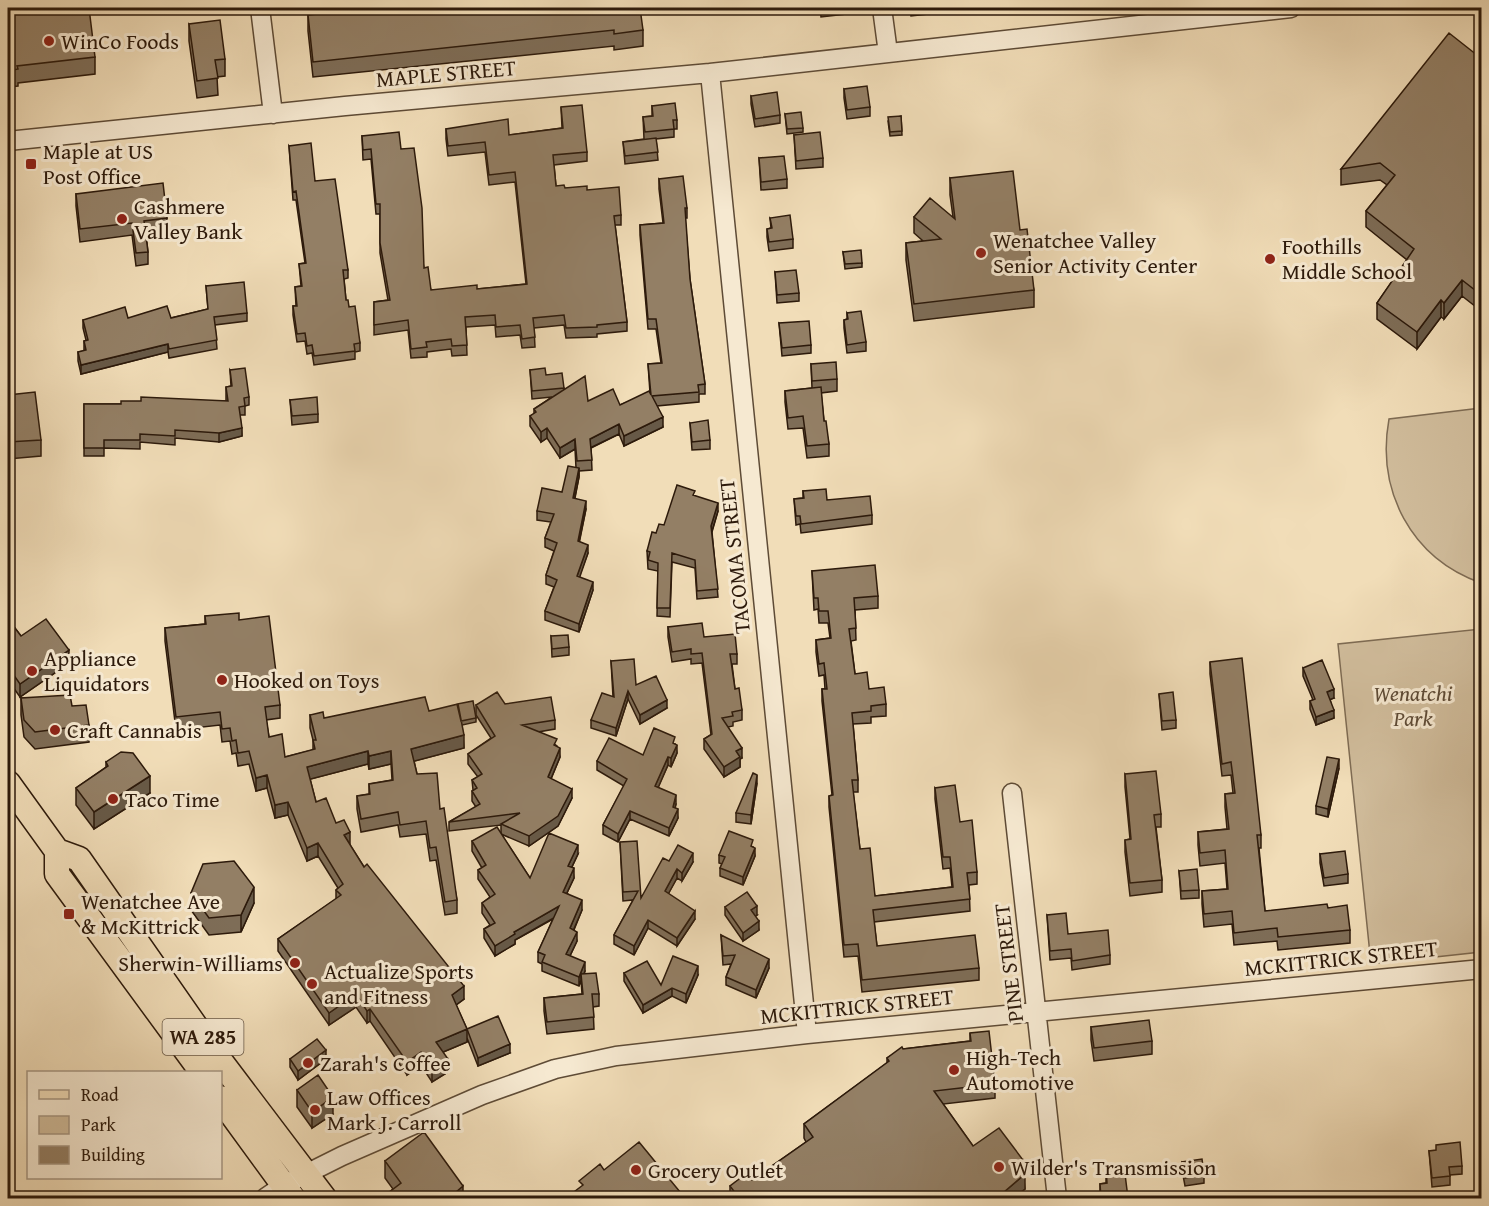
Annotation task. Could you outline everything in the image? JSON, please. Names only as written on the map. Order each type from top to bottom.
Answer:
[{"type":"main road","name":"WA 285","points":[[8,783],[57,851],[79,859],[212,1050],[324,1198]]},
{"type":"main road","name":"WA 285","points":[[57,851],[57,874],[201,1071]]},
{"type":"main road","points":[[222,1101],[281,1194]]},
{"type":"street","points":[[260,8],[273,114]]},
{"type":"street","points":[[882,8],[888,53]]},
{"type":"street","name":"MAPLE STREET","points":[[8,141],[710,73],[1291,8]]},
{"type":"street","name":"TACOMA STREET","points":[[710,73],[807,1034]]},
{"type":"street","name":"PINE STREET","points":[[1012,793],[1038,1012],[1056,1198]]},
{"type":"street","name":"MCKITTRICK STREET","points":[[281,1194],[306,1174],[434,1115],[555,1069],[616,1056],[807,1034],[1482,969]]},
{"type":"green space","points":[[1482,408],[1481,583],[1456,572],[1435,557],[1404,519],[1394,496],[1388,471],[1386,446],[1389,419]]},
{"type":"green space","name":"Wenatchi Park","points":[[1481,629],[1481,952],[1371,964],[1338,644]]},
{"type":"building","name":"WinCo Foods","points":[[8,8],[89,8],[95,57],[17,66],[18,69],[8,71]]},
{"type":"building","points":[[375,8],[594,8],[594,11],[640,8],[643,30],[614,34],[614,30],[313,62],[308,15]]},
{"type":"building","points":[[220,20],[225,59],[215,60],[218,78],[197,81],[189,24]]},
{"type":"building","points":[[1449,33],[1482,59],[1482,292],[1480,294],[1462,280],[1444,303],[1441,300],[1417,332],[1377,303],[1414,249],[1366,211],[1395,175],[1380,163],[1341,169]]},
{"type":"building","points":[[867,86],[870,107],[847,110],[844,89]]},
{"type":"building","points":[[777,92],[780,115],[755,119],[751,96]]},
{"type":"building","points":[[675,103],[677,120],[673,120],[674,129],[645,132],[643,117],[653,116],[652,106]]},
{"type":"building","points":[[582,105],[587,152],[553,155],[556,186],[564,185],[565,188],[587,186],[587,190],[619,187],[621,215],[614,216],[627,322],[597,325],[597,327],[566,328],[564,315],[533,318],[535,337],[522,339],[520,325],[496,327],[495,315],[465,317],[467,345],[452,346],[451,339],[426,342],[427,347],[411,349],[408,320],[374,325],[374,302],[390,300],[380,243],[380,204],[376,204],[371,149],[363,150],[362,136],[399,132],[401,149],[414,148],[422,208],[424,268],[428,267],[431,290],[477,285],[477,289],[527,284],[515,172],[489,175],[485,142],[448,146],[446,129],[508,119],[509,135],[563,128],[561,107]]},
{"type":"building","points":[[801,112],[803,128],[787,129],[785,114]]},
{"type":"building","points":[[901,116],[902,131],[890,132],[888,117]]},
{"type":"building","points":[[820,132],[823,158],[796,161],[794,135]]},
{"type":"building","points":[[656,138],[658,152],[625,156],[623,142]]},
{"type":"building","points":[[311,143],[315,181],[335,179],[348,270],[343,270],[346,300],[348,300],[349,307],[355,306],[360,343],[354,344],[355,351],[314,356],[312,345],[307,346],[305,333],[297,334],[293,306],[297,306],[295,287],[302,286],[299,264],[306,263],[296,191],[293,192],[289,146]]},
{"type":"building","points":[[784,156],[787,179],[761,182],[759,158]]},
{"type":"building","name":"Wenatchee Valley Senior Activity Center","points":[[1013,171],[1020,230],[1027,229],[1034,290],[914,304],[906,243],[941,239],[914,217],[930,198],[955,219],[950,178]]},
{"type":"building","points":[[683,176],[687,208],[685,208],[690,279],[705,384],[698,385],[699,392],[652,396],[663,417],[624,436],[619,424],[590,439],[592,460],[577,461],[575,439],[560,448],[547,428],[541,432],[530,416],[536,412],[534,409],[585,376],[588,401],[613,389],[620,405],[649,391],[651,395],[648,364],[662,363],[656,319],[648,319],[640,225],[664,223],[659,179]]},
{"type":"building","name":"Cashmere Valley Bank","points":[[163,183],[167,218],[144,221],[148,252],[136,253],[132,223],[80,229],[76,194]]},
{"type":"building","points":[[790,215],[793,239],[769,242],[767,229],[772,228],[770,218]]},
{"type":"building","points":[[861,250],[862,263],[845,264],[843,252]]},
{"type":"building","points":[[796,270],[799,293],[777,295],[775,272]]},
{"type":"building","points":[[244,282],[247,313],[214,317],[217,340],[169,349],[168,344],[81,365],[78,352],[86,350],[84,341],[88,340],[83,320],[125,307],[128,318],[167,306],[171,318],[208,309],[206,286]]},
{"type":"building","points":[[861,311],[866,342],[847,345],[844,320],[848,319],[847,313]]},
{"type":"building","points":[[809,321],[811,345],[782,348],[779,323]]},
{"type":"building","points":[[836,362],[837,379],[812,381],[811,364]]},
{"type":"building","points":[[245,368],[249,397],[244,398],[245,406],[239,407],[242,428],[219,433],[175,430],[175,436],[140,434],[140,440],[104,440],[104,448],[84,448],[84,404],[121,404],[121,401],[141,401],[141,397],[228,401],[226,387],[232,386],[230,370]]},
{"type":"building","points":[[545,368],[546,375],[562,373],[564,388],[532,391],[530,370]]},
{"type":"building","points":[[821,387],[829,444],[807,446],[803,416],[788,418],[785,391]]},
{"type":"building","points":[[35,392],[41,440],[8,442],[8,395]]},
{"type":"building","points":[[317,397],[318,414],[292,416],[290,400]]},
{"type":"building","points":[[708,420],[710,440],[692,442],[690,423]]},
{"type":"building","points":[[568,466],[579,468],[573,498],[586,501],[578,541],[588,545],[577,576],[593,582],[579,624],[545,611],[557,580],[546,575],[557,543],[545,538],[554,514],[537,511],[542,488],[562,492]]},
{"type":"building","points":[[677,485],[695,491],[693,495],[718,503],[711,526],[718,589],[697,591],[695,560],[672,553],[670,608],[657,608],[658,563],[648,560],[650,552],[647,551],[652,532],[656,533],[659,524],[664,525]]},
{"type":"building","points":[[826,489],[827,500],[870,496],[872,515],[801,524],[800,516],[796,516],[794,499],[804,498],[803,491]]},
{"type":"building","points":[[875,565],[878,596],[854,598],[856,628],[849,629],[855,674],[867,672],[869,689],[884,687],[886,704],[871,706],[871,711],[852,713],[858,780],[852,780],[860,849],[870,848],[875,896],[953,887],[950,857],[943,857],[935,788],[955,785],[960,822],[972,820],[977,872],[967,873],[970,899],[873,910],[877,946],[975,935],[979,968],[862,980],[858,944],[844,945],[829,796],[833,795],[822,689],[827,689],[824,663],[819,664],[816,640],[831,638],[828,611],[819,611],[818,598],[814,598],[812,571]]},
{"type":"building","points":[[239,613],[239,620],[269,616],[280,705],[265,707],[269,737],[282,734],[285,757],[315,749],[313,740],[316,740],[310,715],[323,712],[324,718],[425,697],[429,711],[458,704],[464,735],[411,749],[417,774],[437,773],[440,809],[444,808],[457,900],[445,902],[436,847],[430,848],[426,821],[400,825],[398,812],[361,819],[357,796],[370,794],[369,784],[393,780],[391,751],[369,756],[368,751],[307,767],[316,802],[326,798],[336,823],[344,820],[350,832],[344,835],[364,867],[367,864],[464,986],[452,995],[467,1029],[436,1042],[448,1059],[432,1070],[421,1052],[407,1062],[370,1009],[367,1011],[356,994],[329,1013],[278,939],[341,895],[336,890],[343,884],[318,843],[307,848],[288,802],[275,805],[267,775],[256,778],[249,751],[238,753],[236,740],[232,741],[230,728],[222,729],[220,712],[176,717],[165,628],[206,624],[205,616]]},
{"type":"building","name":"Appliance Liquidators","points":[[8,619],[21,636],[46,619],[69,650],[20,684],[8,667]]},
{"type":"building","points":[[702,623],[704,637],[735,634],[737,654],[730,654],[735,689],[739,688],[742,710],[732,712],[733,716],[722,718],[742,748],[736,751],[740,757],[724,767],[704,739],[712,734],[702,653],[691,654],[691,649],[672,652],[668,627]]},
{"type":"building","points":[[568,635],[569,647],[552,649],[551,636]]},
{"type":"building","points":[[1242,658],[1261,835],[1257,835],[1265,911],[1327,904],[1328,908],[1347,905],[1350,930],[1278,937],[1277,928],[1234,933],[1232,911],[1204,914],[1202,891],[1228,889],[1225,850],[1200,853],[1198,832],[1229,829],[1225,794],[1235,793],[1231,762],[1222,764],[1210,662]]},
{"type":"building","points":[[634,659],[636,685],[656,676],[667,700],[640,715],[628,691],[616,728],[591,720],[602,693],[614,697],[611,661]]},
{"type":"building","points":[[1322,660],[1334,689],[1327,692],[1334,710],[1316,717],[1310,701],[1315,699],[1303,668]]},
{"type":"building","points":[[497,692],[505,704],[551,697],[555,720],[522,725],[557,739],[554,745],[560,748],[548,777],[572,789],[558,816],[529,836],[501,824],[520,813],[449,822],[480,804],[472,791],[477,788],[472,780],[482,774],[468,754],[495,736],[476,705]]},
{"type":"building","points":[[1173,692],[1176,720],[1162,721],[1159,694]]},
{"type":"building","points":[[70,695],[72,706],[86,705],[89,725],[35,732],[24,720],[21,698]]},
{"type":"building","points":[[473,701],[476,718],[461,721],[457,704]]},
{"type":"building","points":[[654,728],[675,737],[673,743],[677,745],[671,758],[668,757],[655,786],[676,795],[673,807],[678,809],[669,828],[630,811],[618,834],[603,825],[627,779],[597,761],[609,738],[643,755]]},
{"type":"building","points":[[121,752],[133,753],[150,776],[94,812],[76,788],[108,766],[106,762]]},
{"type":"building","points":[[1327,757],[1339,759],[1328,809],[1316,806]]},
{"type":"building","points":[[1156,771],[1161,814],[1154,815],[1162,880],[1130,883],[1125,840],[1131,839],[1125,774]]},
{"type":"building","points":[[753,773],[757,775],[751,815],[736,813]]},
{"type":"building","points":[[497,827],[530,878],[549,833],[578,845],[568,866],[574,868],[563,892],[582,900],[570,928],[577,932],[566,954],[585,962],[579,977],[542,962],[545,955],[538,952],[559,906],[514,932],[515,934],[495,946],[484,929],[495,923],[482,903],[495,894],[478,870],[486,865],[472,841]]},
{"type":"building","points":[[729,831],[753,840],[751,846],[755,848],[743,877],[720,868],[725,857],[719,855]]},
{"type":"building","points":[[637,841],[641,898],[663,858],[669,861],[678,845],[693,853],[682,873],[677,869],[665,891],[695,911],[677,938],[648,920],[634,946],[614,935],[638,891],[623,892],[620,842]]},
{"type":"building","points":[[1345,851],[1348,874],[1324,878],[1320,854]]},
{"type":"building","points":[[234,861],[254,887],[241,915],[209,918],[191,893],[203,864]]},
{"type":"building","points":[[1197,869],[1199,890],[1181,891],[1179,871]]},
{"type":"building","points":[[747,892],[757,906],[751,910],[759,921],[743,933],[725,907]]},
{"type":"building","points":[[1066,913],[1068,934],[1108,930],[1110,955],[1072,961],[1071,949],[1050,951],[1047,915]]},
{"type":"building","points":[[721,935],[769,959],[756,990],[726,977],[735,955],[723,956]]},
{"type":"building","points":[[673,956],[698,966],[686,994],[672,988],[643,1005],[624,973],[647,961],[661,985]]},
{"type":"building","points":[[596,973],[599,994],[592,994],[594,1017],[547,1022],[544,998],[583,994],[581,974]]},
{"type":"building","points":[[498,1016],[510,1044],[478,1058],[467,1029]]},
{"type":"building","points":[[1149,1020],[1152,1041],[1094,1048],[1091,1027]]},
{"type":"building","points":[[989,1031],[995,1084],[934,1091],[973,1146],[999,1128],[1023,1160],[1017,1164],[1025,1174],[997,1198],[739,1198],[730,1186],[747,1173],[752,1180],[813,1137],[804,1124],[889,1061],[887,1058],[902,1047],[903,1049],[971,1041],[970,1033]]},
{"type":"building","points":[[317,1039],[326,1050],[298,1071],[290,1059]]},
{"type":"building","points":[[318,1075],[333,1097],[312,1112],[297,1090]]},
{"type":"building","points":[[424,1132],[463,1186],[449,1198],[393,1198],[388,1193],[401,1183],[385,1161]]},
{"type":"building","points":[[639,1142],[685,1198],[566,1198],[583,1185],[579,1181],[600,1164],[604,1170]]},
{"type":"building","points":[[1460,1142],[1462,1166],[1449,1167],[1450,1176],[1432,1178],[1429,1151],[1436,1150],[1436,1145]]},
{"type":"building","points":[[1202,1159],[1204,1174],[1185,1178],[1182,1162]]},
{"type":"building","points":[[1124,1166],[1128,1198],[1101,1198],[1100,1184],[1107,1183],[1106,1168]]},
{"type":"place","name":"WinCo Foods","points":[[49,41]]},
{"type":"place","name":"Maple at US Post Office","points":[[31,164]]},
{"type":"place","name":"Cashmere Valley Bank","points":[[122,219]]},
{"type":"place","name":"Wenatchee Valley Senior Activity Center","points":[[981,253]]},
{"type":"place","name":"Foothills Middle School","points":[[1270,259]]},
{"type":"place","name":"Appliance Liquidators","points":[[32,671]]},
{"type":"place","name":"Hooked on Toys","points":[[222,680]]},
{"type":"place","name":"Craft Cannabis","points":[[55,730]]},
{"type":"place","name":"Taco Time","points":[[113,799]]},
{"type":"place","name":"Wenatchee Ave & McKittrick","points":[[69,914]]},
{"type":"place","name":"Sherwin-Williams","points":[[295,963]]},
{"type":"place","name":"Actualize Sports and Fitness","points":[[312,984]]},
{"type":"place","name":"Zarah's Coffee","points":[[308,1063]]},
{"type":"place","name":"High-Tech Automotive","points":[[954,1070]]},
{"type":"place","name":"Law Offices Mark J. Carroll","points":[[315,1110]]},
{"type":"place","name":"Wilder's Transmission","points":[[999,1167]]},
{"type":"place","name":"Grocery Outlet","points":[[636,1170]]}]
